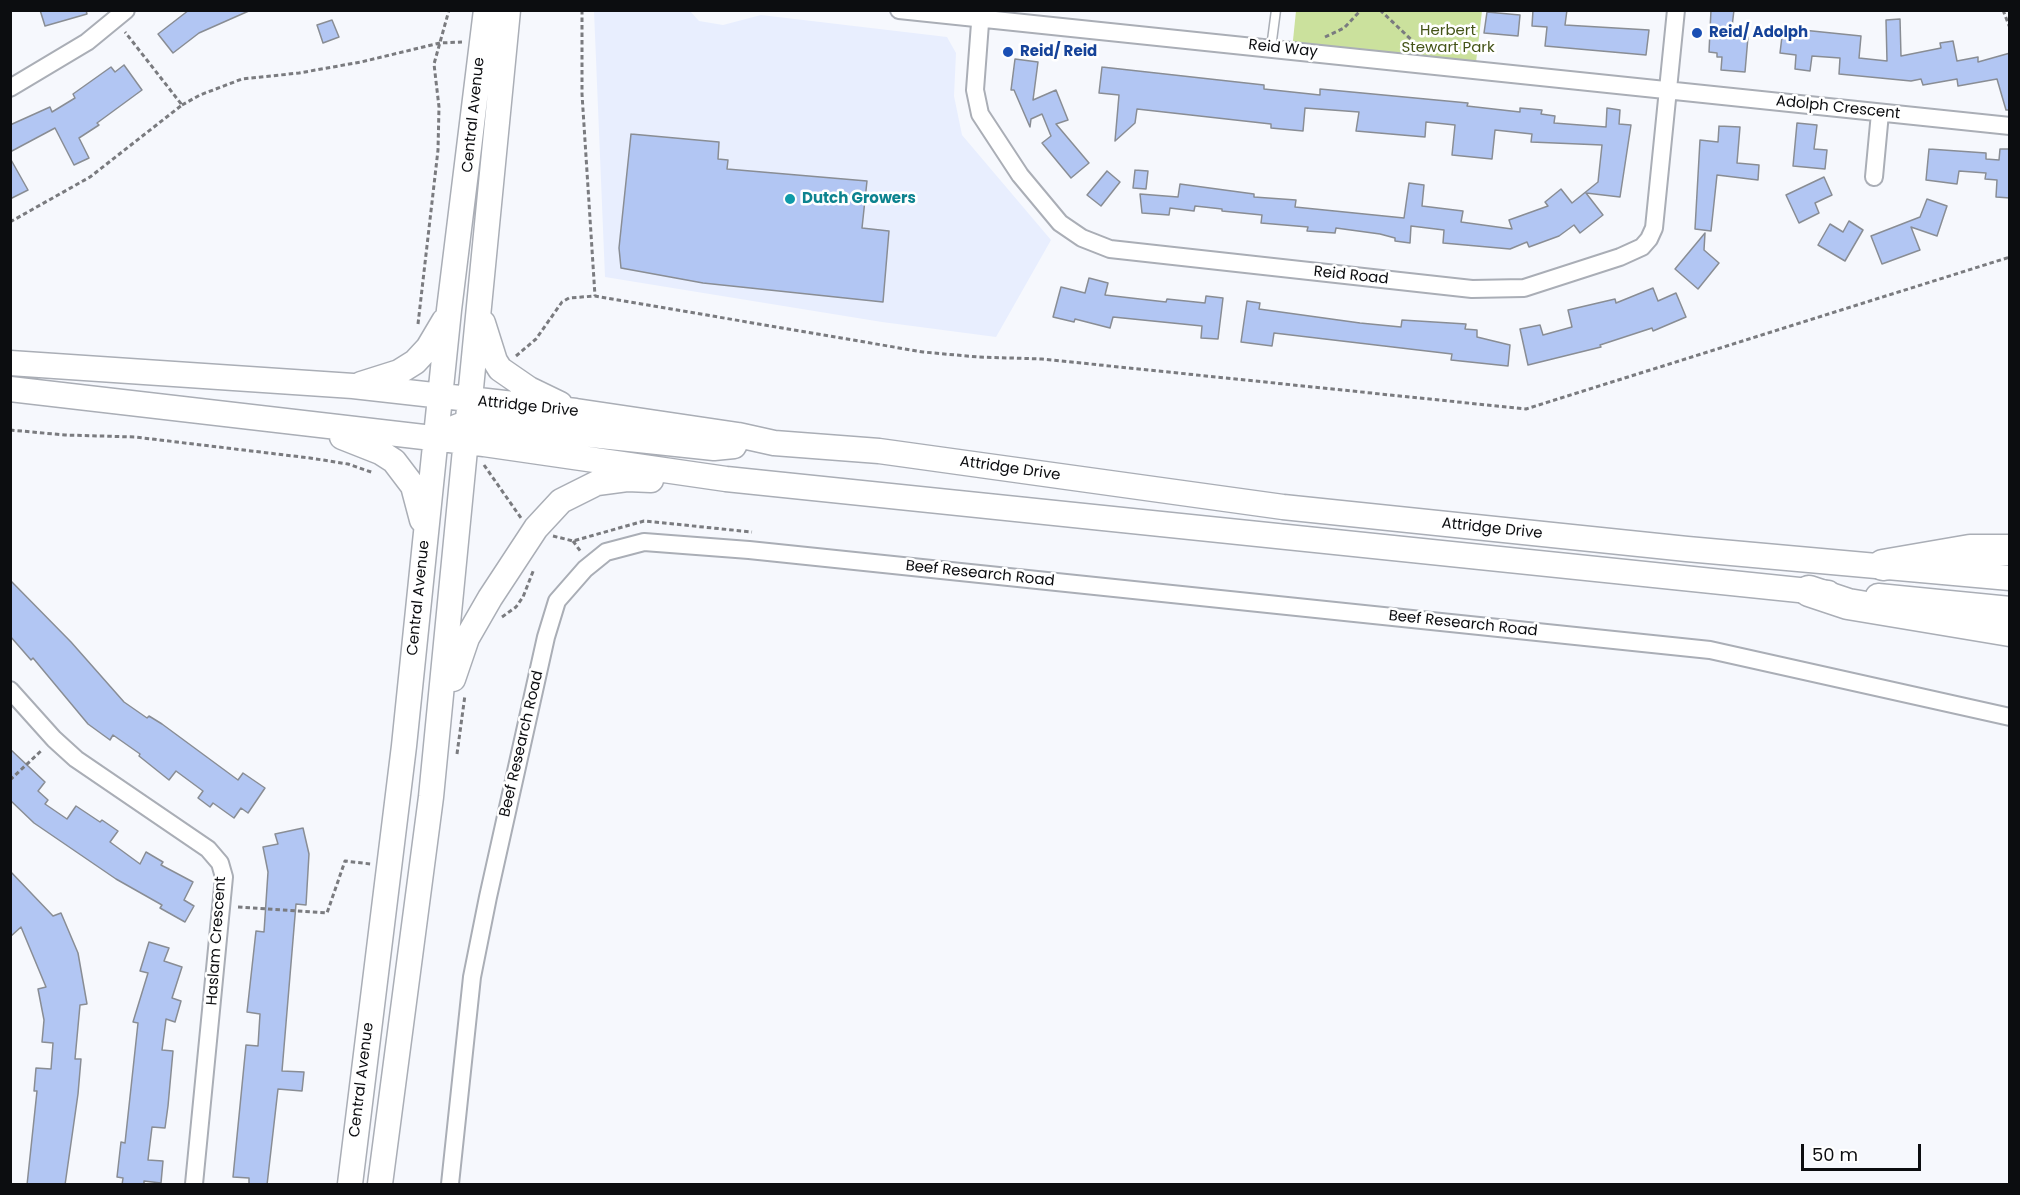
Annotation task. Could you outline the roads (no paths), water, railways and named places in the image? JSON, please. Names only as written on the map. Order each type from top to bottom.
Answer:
[{"type":"highway","points":[[1883,565],[1970,550],[2010,550]]},
{"type":"highway","points":[[1809,591],[1848,604],[2010,630]]},
{"type":"main road","name":"Central Avenue","points":[[350,1185],[426,537],[449,310],[486,10]]},
{"type":"main road","name":"Central Avenue","points":[[380,1185],[442,702],[508,10]]},
{"type":"main road","points":[[352,386],[399,372],[415,362],[428,348],[449,310]]},
{"type":"main road","points":[[480,314],[495,361],[500,369],[529,389],[576,411]]},
{"type":"main road","name":"Attridge Drive","points":[[10,363],[352,386],[441,397],[469,422],[726,479],[1809,591],[2010,609]]},
{"type":"main road","name":"Attridge Drive","points":[[10,388],[436,440],[469,422],[576,411],[738,435],[774,443],[879,451],[1284,507],[1687,549],[2010,578]]},
{"type":"main road","points":[[469,422],[714,448],[774,443]]},
{"type":"main road","points":[[309,424],[380,452],[394,461],[413,486],[426,537]]},
{"type":"main road","points":[[442,702],[456,674],[467,638],[486,605],[536,528],[561,501],[597,483],[627,479],[726,479]]},
{"type":"street","points":[[10,88],[63,58],[126,10]]},
{"type":"street","name":"Reid Road","points":[[981,14],[975,90],[982,120],[1020,175],[1060,223],[1082,238],[1110,249],[1472,289],[1524,288],[1620,257],[1642,247],[1654,228],[1676,10]]},
{"type":"street","name":"Reid Way","points":[[905,11],[981,14],[1666,92]]},
{"type":"street","name":"Adolph Crescent","points":[[1666,92],[2010,126]]},
{"type":"street","points":[[1874,177],[1880,113]]},
{"type":"street","name":"Beef Research Road","points":[[450,1185],[472,977],[546,637],[557,601],[585,569],[606,552],[644,542],[749,550],[1710,650],[2010,717]]},
{"type":"street","name":"Haslam Crescent","points":[[10,690],[54,740],[76,759],[208,849],[220,863],[224,877],[194,1185]]},
{"type":"lane","points":[[1271,48],[1276,10]]},
{"type":"place","name":"Reid/ Adolph","points":[[1697,33]]},
{"type":"place","name":"Reid/ Reid","points":[[1008,52]]},
{"type":"place","name":"Dutch Growers","points":[[790,199]]},
{"type":"park label","name":"Herbert Stewart Park","points":[[1448,40]]}]
